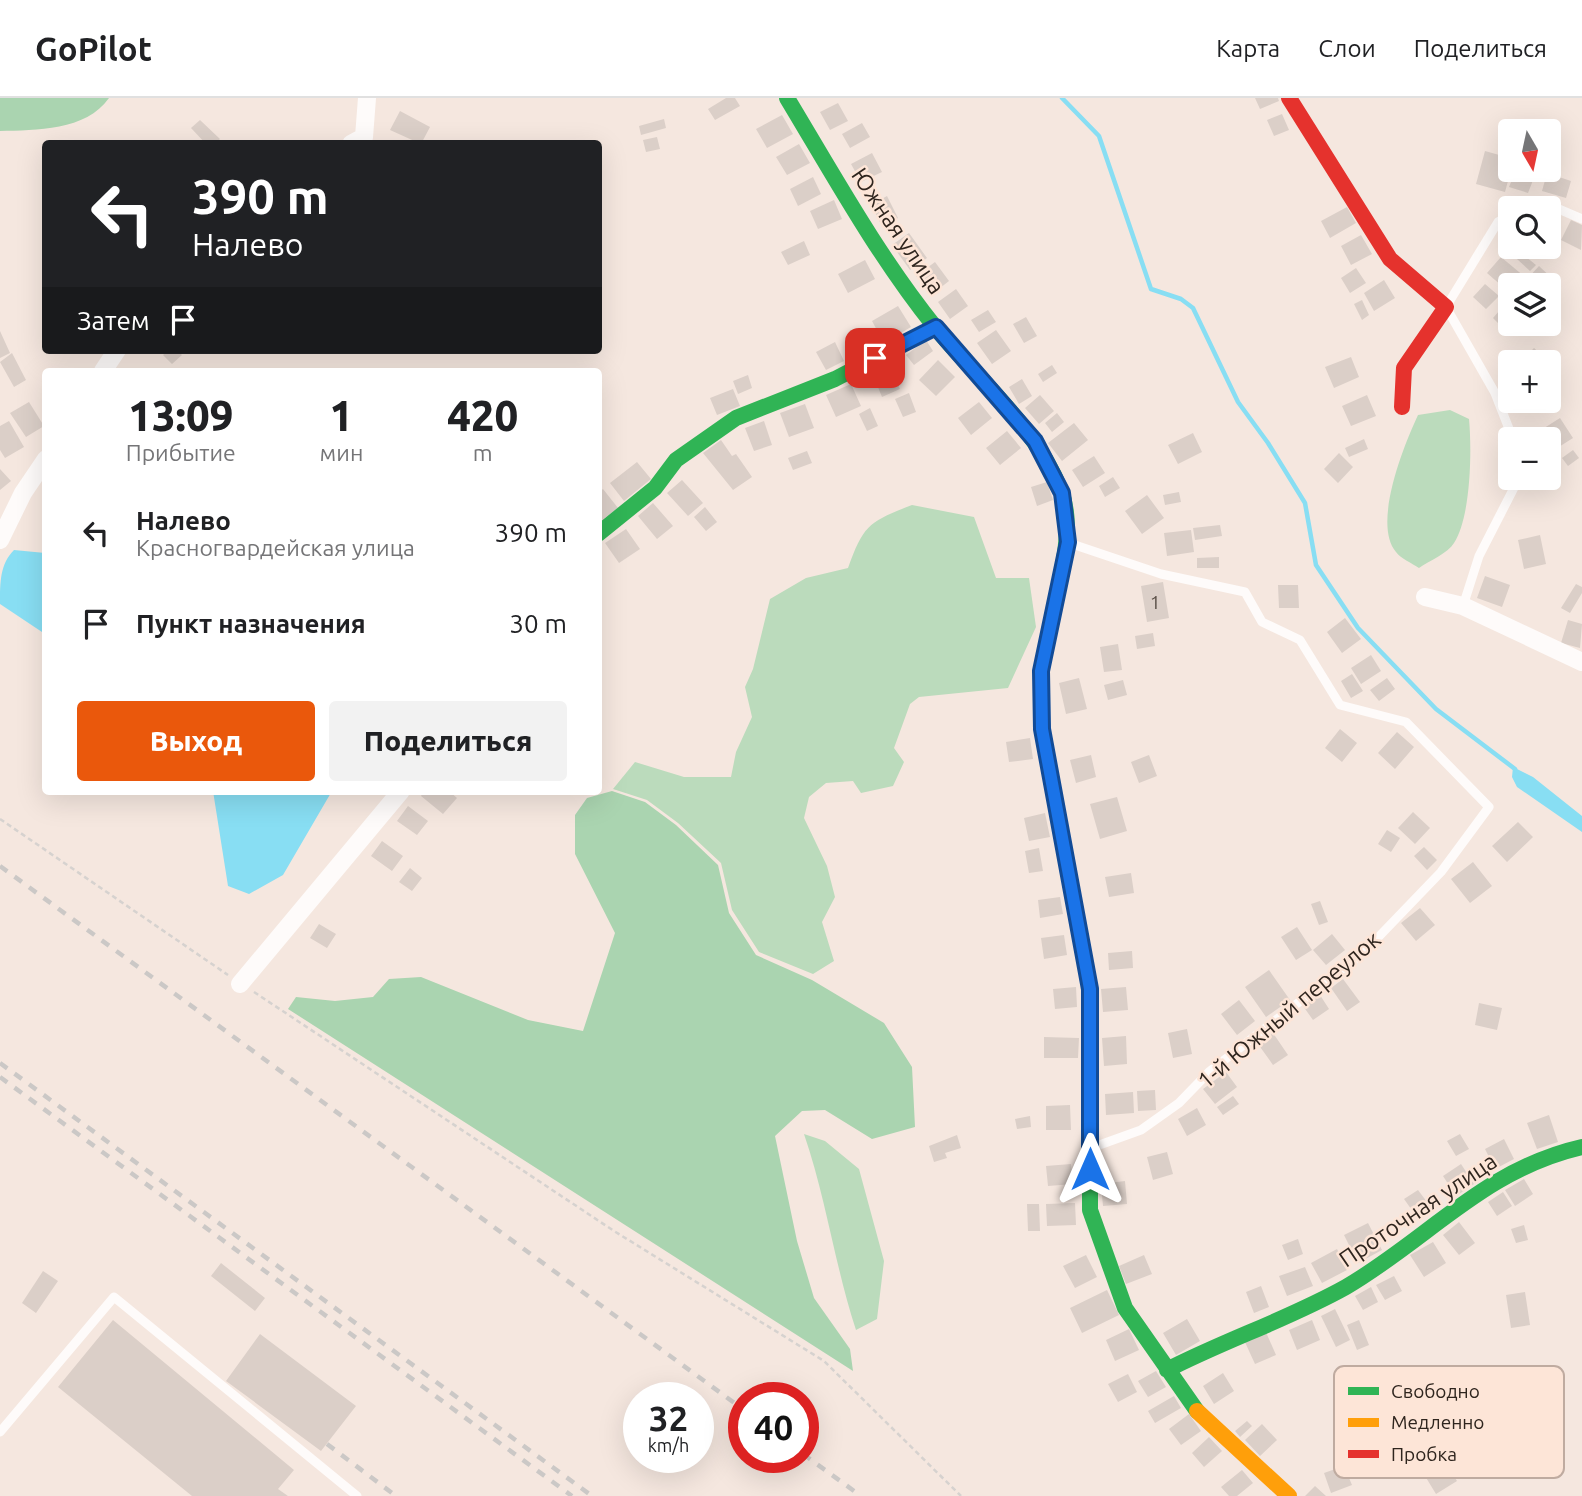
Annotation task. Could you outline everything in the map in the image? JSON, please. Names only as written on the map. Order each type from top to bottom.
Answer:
[{"type":"street","points":[[358,140],[364,137],[367,98]]},
{"type":"street","name":"Южная улица","points":[[787,98],[882,256],[936,327],[1035,441],[1062,493],[1068,542],[1041,671],[1042,729],[1090,989],[1090,1210],[1125,1308],[1167,1370],[1201,1417],[1289,1496]]},
{"type":"street","points":[[1289,98],[1390,259],[1446,307],[1404,368],[1402,407]]},
{"type":"street","points":[[602,531],[655,488],[676,460],[736,418],[835,379],[936,327]]},
{"type":"street","points":[[0,540],[23,493],[42,465]]},
{"type":"street","points":[[1424,597],[1462,606],[1582,662]]},
{"type":"street","points":[[240,984],[398,795]]},
{"type":"street","name":"Проточная улица","points":[[1167,1370],[1214,1345],[1344,1287],[1394,1257],[1459,1207],[1510,1174],[1532,1162],[1582,1147]]},
{"type":"lane","points":[[1561,210],[1582,219]]},
{"type":"lane","points":[[1498,222],[1446,307],[1495,393],[1508,427]]},
{"type":"lane","points":[[1462,606],[1479,556],[1513,490]]},
{"type":"lane","name":"1-й Южный переулок","points":[[1068,542],[1161,574],[1245,592],[1262,622],[1300,640],[1340,705],[1406,722],[1489,807],[1441,872],[1365,951],[1210,1071],[1179,1103],[1141,1130],[1091,1148]]},
{"type":"lane","points":[[0,1432],[114,1297],[357,1496]]},
{"type":"path","points":[[0,820],[240,984],[614,1231],[824,1361],[961,1496]]},
{"type":"green space","points":[[0,98],[109,98],[99,109],[74,123],[44,129],[0,131]]},
{"type":"green space","points":[[1450,410],[1469,419],[1470,465],[1464,517],[1451,547],[1419,568],[1398,554],[1389,539],[1389,504],[1405,445],[1418,415]]},
{"type":"green space","points":[[912,505],[974,517],[996,578],[1029,578],[1036,627],[1008,688],[919,697],[910,704],[894,748],[904,762],[893,786],[861,793],[853,781],[826,783],[809,797],[804,818],[827,866],[835,897],[822,922],[834,961],[813,974],[759,952],[732,910],[721,863],[678,823],[647,800],[613,789],[635,762],[684,777],[731,777],[736,752],[752,717],[745,687],[753,669],[770,599],[806,578],[848,568],[859,542],[870,526]]},
{"type":"green space","points":[[612,791],[645,802],[676,825],[718,865],[729,913],[756,955],[812,980],[884,1023],[912,1067],[915,1127],[872,1139],[825,1110],[802,1111],[775,1136],[797,1241],[814,1298],[850,1349],[853,1371],[288,1009],[296,997],[335,1001],[373,997],[389,979],[421,977],[528,1020],[583,1031],[615,933],[575,854],[575,815],[587,798]]},
{"type":"green space","points":[[804,1134],[825,1141],[859,1169],[884,1261],[877,1319],[856,1330],[818,1183]]},
{"type":"water","points":[[14,550],[42,553],[42,632],[0,604],[3,567]]},
{"type":"water","points":[[1513,767],[1533,777],[1582,816],[1582,832],[1517,787],[1512,777]]},
{"type":"water","points":[[214,795],[330,795],[283,875],[249,894],[228,886]]},
{"type":"building","points":[[726,98],[735,98],[740,106],[715,120],[708,109]]},
{"type":"building","points":[[1255,98],[1278,98],[1279,101],[1260,109]]},
{"type":"building","points":[[838,103],[848,121],[830,130],[820,112]]},
{"type":"building","points":[[400,111],[430,127],[423,140],[412,140],[390,130]]},
{"type":"building","points":[[1282,114],[1289,130],[1274,136],[1267,120]]},
{"type":"building","points":[[782,115],[793,134],[767,148],[756,129]]},
{"type":"building","points":[[664,119],[666,128],[641,135],[639,126]]},
{"type":"building","points":[[200,120],[220,139],[202,140],[191,128]]},
{"type":"building","points":[[862,123],[870,137],[850,148],[842,134]]},
{"type":"building","points":[[657,137],[660,149],[646,152],[643,140]]},
{"type":"building","points":[[799,144],[810,163],[787,175],[776,157]]},
{"type":"building","points":[[1485,151],[1498,155],[1498,182],[1508,182],[1505,192],[1476,184]]},
{"type":"building","points":[[872,153],[882,172],[861,182],[851,164]]},
{"type":"building","points":[[813,177],[821,194],[798,206],[790,189]]},
{"type":"building","points":[[1561,178],[1571,181],[1566,198],[1542,191],[1544,182],[1561,182]]},
{"type":"building","points":[[1511,182],[1532,182],[1528,193],[1509,187]]},
{"type":"building","points":[[887,196],[898,218],[882,226],[871,205]]},
{"type":"building","points":[[834,200],[842,219],[818,229],[810,211]]},
{"type":"building","points":[[1347,207],[1356,223],[1330,238],[1321,221]]},
{"type":"building","points":[[1571,220],[1582,225],[1581,250],[1561,240]]},
{"type":"building","points":[[909,233],[927,258],[910,270],[892,245]]},
{"type":"building","points":[[1361,235],[1372,254],[1351,265],[1341,246]]},
{"type":"building","points":[[804,241],[810,255],[788,265],[781,252]]},
{"type":"building","points":[[1499,259],[1503,259],[1520,273],[1498,273],[1498,283],[1487,273]]},
{"type":"building","points":[[1517,259],[1529,259],[1536,265],[1530,271]]},
{"type":"building","points":[[865,260],[875,279],[848,293],[838,274]]},
{"type":"building","points":[[935,262],[949,281],[931,295],[916,276]]},
{"type":"building","points":[[1539,266],[1546,273],[1533,273]]},
{"type":"building","points":[[1356,268],[1366,283],[1350,293],[1341,278]]},
{"type":"building","points":[[1384,280],[1395,298],[1374,311],[1364,293]]},
{"type":"building","points":[[1485,284],[1498,295],[1486,309],[1473,297]]},
{"type":"building","points":[[956,289],[968,306],[950,319],[938,302]]},
{"type":"building","points":[[1362,300],[1369,315],[1362,320],[1354,304]]},
{"type":"building","points":[[898,306],[911,327],[884,343],[872,321]]},
{"type":"building","points":[[988,310],[996,322],[979,332],[971,320]]},
{"type":"building","points":[[1026,317],[1037,336],[1024,343],[1013,324]]},
{"type":"building","points":[[996,330],[1011,351],[992,364],[977,343]]},
{"type":"building","points":[[0,331],[10,353],[0,358]]},
{"type":"building","points":[[926,340],[933,351],[914,365],[906,355]]},
{"type":"building","points":[[835,342],[844,361],[826,370],[816,352]]},
{"type":"building","points":[[12,353],[26,380],[14,387],[0,362]]},
{"type":"building","points":[[181,354],[182,355],[172,364],[163,355]]},
{"type":"building","points":[[1351,357],[1359,377],[1334,388],[1325,367]]},
{"type":"building","points":[[938,360],[955,377],[936,396],[919,380]]},
{"type":"building","points":[[1052,365],[1057,373],[1043,382],[1038,374]]},
{"type":"building","points":[[890,367],[900,389],[882,397],[873,375]]},
{"type":"building","points":[[748,375],[752,388],[738,394],[733,381]]},
{"type":"building","points":[[1022,379],[1032,396],[1019,404],[1009,387]]},
{"type":"building","points":[[851,384],[861,406],[836,417],[826,395]]},
{"type":"building","points":[[733,389],[740,406],[717,415],[710,398]]},
{"type":"building","points":[[909,393],[916,412],[903,417],[895,399]]},
{"type":"building","points":[[1040,395],[1054,411],[1039,424],[1025,408]]},
{"type":"building","points":[[1367,395],[1376,416],[1351,426],[1342,406]]},
{"type":"building","points":[[29,402],[42,427],[26,437],[10,413]]},
{"type":"building","points":[[979,402],[992,418],[971,435],[958,418]]},
{"type":"building","points":[[805,404],[814,428],[789,437],[780,413]]},
{"type":"building","points":[[870,408],[878,426],[867,431],[859,414]]},
{"type":"building","points":[[1057,413],[1064,422],[1052,432],[1045,423]]},
{"type":"building","points":[[1560,418],[1573,438],[1561,446],[1561,427],[1546,427]]},
{"type":"building","points":[[9,421],[24,447],[5,458],[0,450],[0,426]]},
{"type":"building","points":[[764,421],[772,445],[754,451],[745,428]]},
{"type":"building","points":[[1074,423],[1088,440],[1062,461],[1048,443]]},
{"type":"building","points":[[1007,431],[1021,448],[1000,465],[986,448]]},
{"type":"building","points":[[1193,433],[1202,452],[1178,464],[1168,445]]},
{"type":"building","points":[[1364,439],[1368,449],[1349,457],[1345,448]]},
{"type":"building","points":[[721,440],[732,456],[736,454],[752,477],[733,490],[703,453]]},
{"type":"building","points":[[1573,450],[1579,458],[1568,466],[1562,458]]},
{"type":"building","points":[[807,451],[812,463],[793,470],[788,458]]},
{"type":"building","points":[[1339,453],[1353,467],[1338,483],[1324,469]]},
{"type":"building","points":[[1094,456],[1105,473],[1083,487],[1072,470]]},
{"type":"building","points":[[637,462],[651,479],[624,501],[610,483]]},
{"type":"building","points":[[0,469],[11,481],[0,490]]},
{"type":"building","points":[[1113,477],[1120,488],[1105,497],[1099,486]]},
{"type":"building","points":[[682,480],[703,503],[688,516],[667,493]]},
{"type":"building","points":[[1047,482],[1053,500],[1037,506],[1031,487]]},
{"type":"building","points":[[602,490],[618,508],[602,520]]},
{"type":"building","points":[[1179,492],[1181,502],[1165,505],[1163,495]]},
{"type":"building","points":[[1147,495],[1164,518],[1142,534],[1125,511]]},
{"type":"building","points":[[653,503],[673,526],[657,539],[638,516]]},
{"type":"building","points":[[705,507],[717,522],[706,531],[694,517]]},
{"type":"building","points":[[1220,525],[1222,536],[1195,540],[1193,528]]},
{"type":"building","points":[[626,529],[640,549],[619,563],[605,543]]},
{"type":"building","points":[[1191,530],[1194,552],[1167,556],[1164,533]]},
{"type":"building","points":[[1540,535],[1546,564],[1524,569],[1518,540]]},
{"type":"building","points":[[1219,557],[1219,568],[1197,568],[1197,558]]},
{"type":"building","points":[[1485,576],[1510,585],[1502,607],[1477,598]]},
{"type":"building","points":[[1163,582],[1169,618],[1147,622],[1141,586]]},
{"type":"building","points":[[1576,584],[1582,587],[1582,593],[1570,613],[1561,608]]},
{"type":"building","points":[[1278,585],[1298,585],[1299,608],[1279,608]]},
{"type":"building","points":[[1345,618],[1361,639],[1342,653],[1327,632]]},
{"type":"building","points":[[1568,620],[1582,624],[1580,648],[1561,643]]},
{"type":"building","points":[[1153,633],[1155,646],[1137,649],[1135,636]]},
{"type":"building","points":[[1118,644],[1122,670],[1104,672],[1100,647]]},
{"type":"building","points":[[1371,655],[1381,671],[1361,684],[1351,668]]},
{"type":"building","points":[[1352,674],[1363,691],[1351,698],[1341,681]]},
{"type":"building","points":[[1079,678],[1087,709],[1066,714],[1059,683]]},
{"type":"building","points":[[1387,678],[1395,689],[1379,701],[1370,690]]},
{"type":"building","points":[[1123,680],[1127,695],[1108,700],[1104,685]]},
{"type":"building","points":[[1340,729],[1357,743],[1342,762],[1325,748]]},
{"type":"building","points":[[1397,732],[1414,747],[1395,769],[1378,753]]},
{"type":"building","points":[[1030,738],[1033,759],[1009,762],[1006,742]]},
{"type":"building","points":[[1091,755],[1096,777],[1076,783],[1070,760]]},
{"type":"building","points":[[1149,755],[1157,776],[1139,783],[1131,762]]},
{"type":"building","points":[[454,795],[457,798],[443,814],[421,796]]},
{"type":"building","points":[[1117,797],[1127,831],[1100,839],[1090,804]]},
{"type":"building","points":[[408,806],[428,821],[417,835],[397,821]]},
{"type":"building","points":[[1413,812],[1430,828],[1415,844],[1398,828]]},
{"type":"building","points":[[1045,813],[1050,837],[1029,841],[1024,818]]},
{"type":"building","points":[[1518,822],[1533,837],[1507,862],[1492,846]]},
{"type":"building","points":[[1387,830],[1400,838],[1391,852],[1378,844]]},
{"type":"building","points":[[382,841],[403,856],[392,871],[371,856]]},
{"type":"building","points":[[1424,847],[1437,860],[1427,870],[1414,856]]},
{"type":"building","points":[[1039,848],[1043,871],[1029,873],[1025,851]]},
{"type":"building","points":[[1473,862],[1492,886],[1470,903],[1451,879]]},
{"type":"building","points":[[410,868],[422,878],[412,891],[399,882]]},
{"type":"building","points":[[1131,873],[1134,893],[1109,897],[1105,877]]},
{"type":"building","points":[[1060,897],[1063,914],[1040,918],[1038,900]]},
{"type":"building","points":[[1320,901],[1328,922],[1319,925],[1311,904]]},
{"type":"building","points":[[1420,908],[1435,925],[1416,941],[1401,923]]},
{"type":"building","points":[[319,924],[336,934],[327,948],[310,938]]},
{"type":"building","points":[[1297,927],[1312,950],[1296,960],[1281,937]]},
{"type":"building","points":[[1332,934],[1345,950],[1326,965],[1313,950]]},
{"type":"building","points":[[1064,935],[1067,955],[1044,959],[1041,938]]},
{"type":"building","points":[[1132,951],[1133,968],[1109,970],[1108,953]]},
{"type":"building","points":[[1269,970],[1290,1000],[1266,1017],[1245,987]]},
{"type":"building","points":[[1343,979],[1360,1002],[1347,1011],[1331,988]]},
{"type":"building","points":[[1076,987],[1077,1007],[1055,1009],[1053,989]]},
{"type":"building","points":[[1126,987],[1128,1010],[1103,1012],[1101,989]]},
{"type":"building","points":[[1320,995],[1329,1009],[1313,1020],[1303,1006]]},
{"type":"building","points":[[1239,1000],[1255,1021],[1237,1035],[1221,1014]]},
{"type":"building","points":[[1479,1003],[1502,1008],[1497,1030],[1475,1025]]},
{"type":"building","points":[[1187,1029],[1192,1054],[1173,1058],[1168,1033]]},
{"type":"building","points":[[1273,1033],[1288,1055],[1273,1065],[1258,1044]]},
{"type":"building","points":[[1126,1036],[1127,1064],[1104,1066],[1102,1038]]},
{"type":"building","points":[[1044,1037],[1079,1038],[1078,1058],[1044,1058]]},
{"type":"building","points":[[1226,1072],[1237,1087],[1215,1104],[1203,1089]]},
{"type":"building","points":[[1155,1090],[1156,1110],[1138,1111],[1137,1091]]},
{"type":"building","points":[[1133,1092],[1134,1113],[1106,1115],[1105,1094]]},
{"type":"building","points":[[1233,1096],[1239,1104],[1223,1115],[1217,1107]]},
{"type":"building","points":[[1070,1105],[1071,1130],[1046,1130],[1046,1106]]},
{"type":"building","points":[[1197,1108],[1206,1125],[1187,1136],[1178,1119]]},
{"type":"building","points":[[1549,1115],[1558,1142],[1537,1149],[1527,1123]]},
{"type":"building","points":[[1030,1116],[1031,1127],[1017,1129],[1015,1119]]},
{"type":"building","points":[[1460,1134],[1469,1149],[1456,1156],[1447,1141]]},
{"type":"building","points":[[957,1135],[961,1148],[945,1153],[947,1158],[934,1162],[929,1146]]},
{"type":"building","points":[[1504,1139],[1514,1159],[1495,1169],[1485,1149]]},
{"type":"building","points":[[1167,1152],[1173,1174],[1153,1180],[1147,1157]]},
{"type":"building","points":[[1071,1164],[1073,1184],[1048,1186],[1046,1166]]},
{"type":"building","points":[[1461,1164],[1474,1184],[1456,1196],[1443,1176]]},
{"type":"building","points":[[1524,1179],[1533,1194],[1515,1206],[1505,1190]]},
{"type":"building","points":[[1125,1181],[1127,1204],[1103,1206],[1101,1184]]},
{"type":"building","points":[[1418,1190],[1433,1210],[1419,1220],[1404,1199]]},
{"type":"building","points":[[1503,1192],[1512,1206],[1497,1216],[1488,1202]]},
{"type":"building","points":[[1075,1203],[1076,1225],[1047,1226],[1046,1204]]},
{"type":"building","points":[[1027,1204],[1039,1204],[1040,1231],[1028,1231]]},
{"type":"building","points":[[1459,1222],[1475,1243],[1459,1255],[1443,1235]]},
{"type":"building","points":[[1368,1223],[1382,1250],[1358,1263],[1344,1235]]},
{"type":"building","points":[[1524,1225],[1528,1240],[1516,1243],[1511,1229]]},
{"type":"building","points":[[1298,1239],[1303,1254],[1288,1260],[1282,1245]]},
{"type":"building","points":[[1433,1242],[1446,1263],[1424,1277],[1410,1255]]},
{"type":"building","points":[[1337,1249],[1347,1270],[1322,1283],[1311,1263]]},
{"type":"building","points":[[1086,1255],[1097,1277],[1075,1288],[1063,1266]]},
{"type":"building","points":[[1144,1255],[1152,1274],[1126,1284],[1119,1266]]},
{"type":"building","points":[[221,1263],[265,1298],[255,1311],[211,1276]]},
{"type":"building","points":[[1305,1267],[1313,1286],[1287,1296],[1279,1276]]},
{"type":"building","points":[[43,1271],[58,1281],[36,1313],[22,1303]]},
{"type":"building","points":[[1394,1276],[1402,1291],[1385,1300],[1376,1285]]},
{"type":"building","points":[[1261,1286],[1269,1307],[1254,1313],[1246,1292]]},
{"type":"building","points":[[1371,1287],[1378,1302],[1363,1310],[1355,1296]]},
{"type":"building","points":[[1107,1290],[1119,1315],[1082,1333],[1070,1308]]},
{"type":"building","points":[[1525,1292],[1530,1325],[1511,1328],[1506,1295]]},
{"type":"building","points":[[1335,1309],[1350,1340],[1336,1347],[1321,1316]]},
{"type":"building","points":[[1187,1319],[1200,1341],[1176,1355],[1163,1333]]},
{"type":"building","points":[[113,1320],[294,1470],[278,1489],[288,1496],[192,1496],[58,1387]]},
{"type":"building","points":[[1312,1320],[1320,1340],[1297,1350],[1289,1330]]},
{"type":"building","points":[[1359,1320],[1369,1345],[1357,1350],[1347,1325]]},
{"type":"building","points":[[1129,1329],[1139,1350],[1115,1361],[1106,1340]]},
{"type":"building","points":[[1265,1330],[1276,1355],[1255,1364],[1244,1340]]},
{"type":"building","points":[[260,1334],[356,1406],[321,1451],[226,1381]]},
{"type":"building","points":[[1156,1371],[1166,1387],[1148,1397],[1138,1381]]},
{"type":"building","points":[[1223,1373],[1234,1391],[1214,1404],[1203,1386]]},
{"type":"building","points":[[1128,1374],[1137,1392],[1118,1402],[1108,1384]]},
{"type":"building","points":[[1174,1396],[1181,1408],[1155,1423],[1148,1411]]},
{"type":"building","points":[[1189,1414],[1201,1431],[1181,1445],[1169,1429]]},
{"type":"building","points":[[1247,1421],[1252,1426],[1240,1437],[1235,1431]]},
{"type":"building","points":[[1262,1424],[1277,1440],[1260,1456],[1245,1440]]},
{"type":"building","points":[[1209,1437],[1222,1451],[1204,1467],[1192,1453]]},
{"type":"building","points":[[1242,1470],[1253,1483],[1237,1496],[1229,1496],[1221,1487]]},
{"type":"building","points":[[1334,1470],[1334,1478],[1349,1478],[1352,1485],[1331,1493],[1324,1473]]},
{"type":"building","points":[[1426,1478],[1455,1478],[1457,1481],[1436,1494]]},
{"type":"building","points":[[1315,1486],[1326,1496],[1305,1496]]},
{"type":"waterway","points":[[1062,98],[1099,136],[1151,289],[1181,299],[1193,308],[1238,402],[1268,443],[1305,503],[1316,565],[1358,628],[1436,709],[1515,769]]},
{"type":"railway","points":[[0,866],[728,1398]]},
{"type":"railway","points":[[0,1063],[592,1496]]},
{"type":"railway","points":[[0,1077],[572,1496]]},
{"type":"railway","points":[[327,1444],[396,1496]]},
{"type":"railway","points":[[819,1466],[861,1496]]},
{"type":"traffic: fast","points":[[787,98],[894,272],[935,327],[1021,424],[1050,467],[1061,491],[1066,511],[1066,543],[1061,575]]},
{"type":"traffic: fast","points":[[602,531],[655,488],[676,460],[736,418],[835,379],[935,327]]},
{"type":"traffic: fast","points":[[1090,1036],[1090,1210],[1125,1308],[1197,1411]]},
{"type":"traffic: fast","points":[[1167,1370],[1346,1287],[1486,1188],[1547,1157],[1582,1147]]},
{"type":"traffic: slow","points":[[1061,575],[1041,671],[1042,728],[1090,989],[1090,1036]]},
{"type":"traffic: slow","points":[[1197,1411],[1289,1496]]},
{"type":"traffic: jam","points":[[1289,98],[1390,259],[1446,307],[1404,368],[1402,407]]},
{"type":"route","points":[[875,358],[936,327],[1035,441],[1062,493],[1068,542],[1041,671],[1042,729],[1090,989],[1090,1169]]}]
